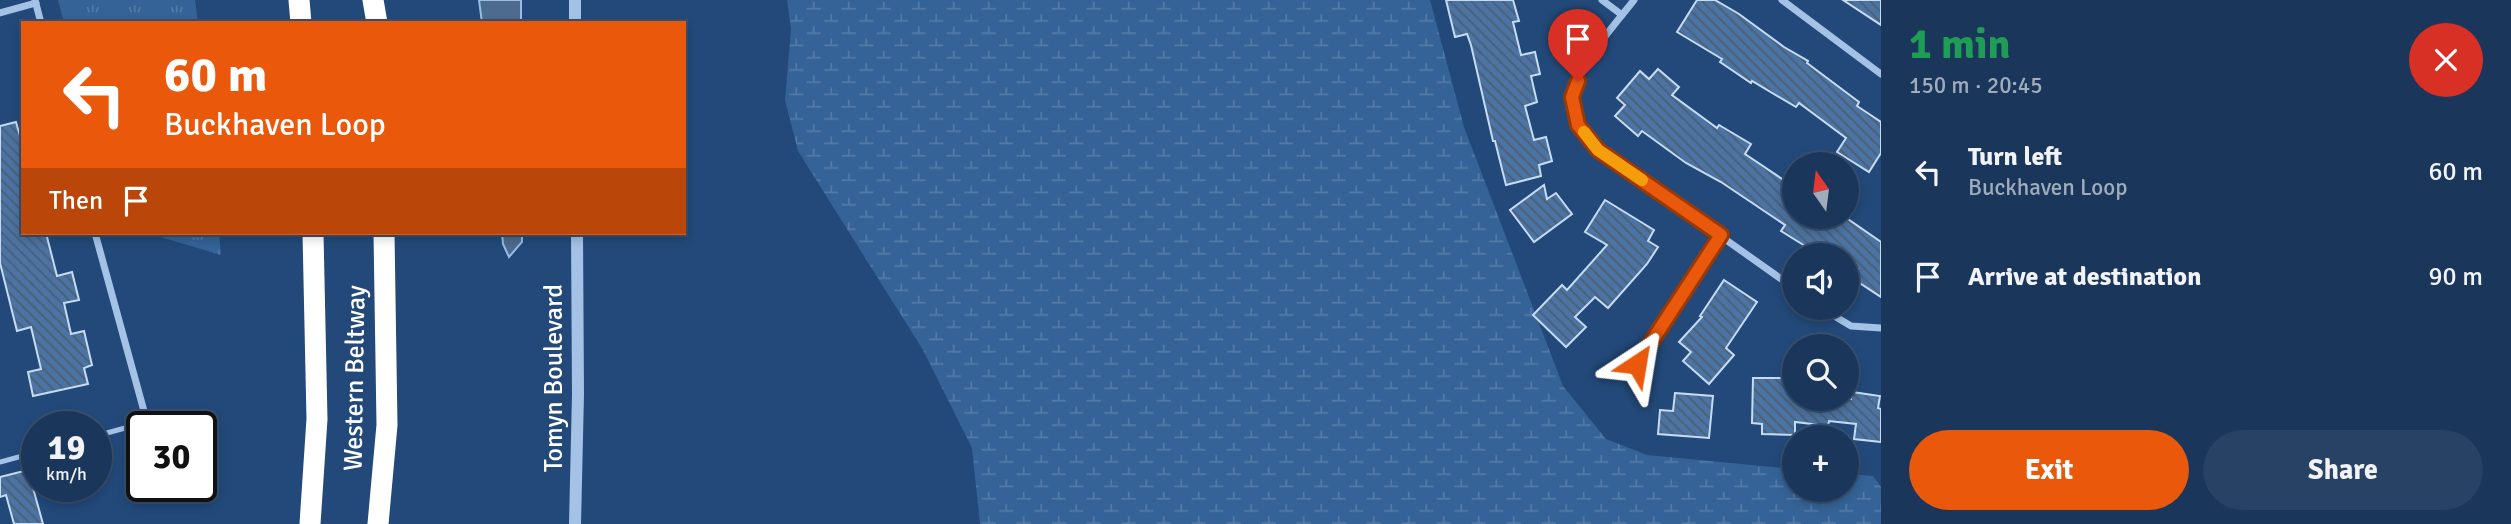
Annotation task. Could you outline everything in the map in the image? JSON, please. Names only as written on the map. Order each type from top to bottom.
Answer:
[{"type":"highway","points":[[299,0],[301,21]]},
{"type":"highway","points":[[374,0],[377,21]]},
{"type":"highway","name":"Western Beltway","points":[[310,524],[317,419],[313,235]]},
{"type":"highway","name":"Western Beltway","points":[[378,524],[387,425],[384,235]]},
{"type":"street","points":[[575,0],[575,21]]},
{"type":"street","points":[[1602,0],[1622,15]]},
{"type":"street","points":[[1633,0],[1584,65],[1572,97],[1578,125],[1598,150],[1782,279]]},
{"type":"street","points":[[1782,0],[1881,75]]},
{"type":"street","points":[[0,13],[35,2],[40,21]]},
{"type":"street","points":[[96,235],[144,411]]},
{"type":"street","name":"Tomyn Boulevard","points":[[575,524],[577,235]]},
{"type":"street","points":[[1637,364],[1721,235]]},
{"type":"street","points":[[1841,320],[1851,326],[1881,328]]},
{"type":"lane","points":[[0,462],[21,456]]},
{"type":"green space","points":[[58,0],[195,0],[198,21],[63,21]]},
{"type":"green space","points":[[787,0],[1430,0],[1464,127],[1563,386],[1606,439],[1647,455],[1782,468],[1782,502],[1859,502],[1859,475],[1873,476],[1881,487],[1881,524],[980,524],[972,448],[923,350],[798,151],[785,100],[791,29]]},
{"type":"green space","points":[[154,235],[219,235],[221,255]]},
{"type":"shaded area","points":[[479,0],[521,0],[521,21],[482,21]]},
{"type":"shaded area","points":[[502,235],[522,235],[522,242],[509,257]]},
{"type":"building","points":[[1446,0],[1513,0],[1519,21],[1513,22],[1521,55],[1535,52],[1540,74],[1531,76],[1537,102],[1525,106],[1534,140],[1546,137],[1552,161],[1539,165],[1541,176],[1506,185],[1471,45],[1467,34],[1455,37]]},
{"type":"building","points":[[1697,0],[1715,0],[1808,61],[1807,63],[1859,102],[1857,106],[1881,122],[1881,153],[1869,172],[1859,166],[1859,152],[1837,152],[1846,138],[1799,103],[1796,107],[1752,81],[1751,83],[1720,62],[1722,59],[1677,32]]},
{"type":"building","points":[[1843,0],[1881,0],[1881,25]]},
{"type":"building","points":[[1658,69],[1679,87],[1672,95],[1717,128],[1719,125],[1751,144],[1745,154],[1782,179],[1782,223],[1721,182],[1686,163],[1642,131],[1638,136],[1615,116],[1625,105],[1617,98],[1640,71],[1649,79]]},
{"type":"building","points":[[16,122],[21,140],[21,235],[47,235],[57,276],[72,272],[79,300],[64,303],[71,334],[84,331],[92,365],[84,368],[88,384],[33,396],[28,372],[41,369],[31,327],[17,331],[0,263],[0,126]]},
{"type":"building","points":[[1544,185],[1547,199],[1556,193],[1572,214],[1534,242],[1510,210]]},
{"type":"building","points":[[1605,200],[1654,230],[1648,241],[1658,247],[1647,264],[1608,308],[1595,297],[1575,317],[1586,327],[1566,347],[1533,315],[1562,285],[1567,290],[1607,245],[1585,232]]},
{"type":"building","points":[[1859,227],[1881,242],[1881,297],[1859,283],[1859,243],[1800,243],[1781,231],[1859,229]]},
{"type":"building","points":[[1724,280],[1757,302],[1726,348],[1734,355],[1709,384],[1683,361],[1691,352],[1679,342],[1702,317],[1700,316]]},
{"type":"building","points":[[1753,378],[1782,378],[1782,411],[1859,411],[1859,393],[1880,396],[1878,408],[1881,409],[1881,442],[1859,440],[1859,425],[1856,424],[1829,421],[1828,425],[1820,425],[1795,422],[1795,425],[1782,425],[1782,435],[1762,434],[1762,424],[1752,423]]},
{"type":"building","points":[[1675,393],[1713,396],[1709,438],[1658,434],[1660,410],[1673,411]]},
{"type":"building","points":[[21,472],[21,502],[37,502],[43,524],[14,524],[6,495],[0,497],[0,477]]},
{"type":"slow traffic","points":[[1584,132],[1598,150],[1642,180]]},
{"type":"route","points":[[1578,81],[1572,97],[1578,125],[1598,150],[1721,235],[1637,364]]}]
